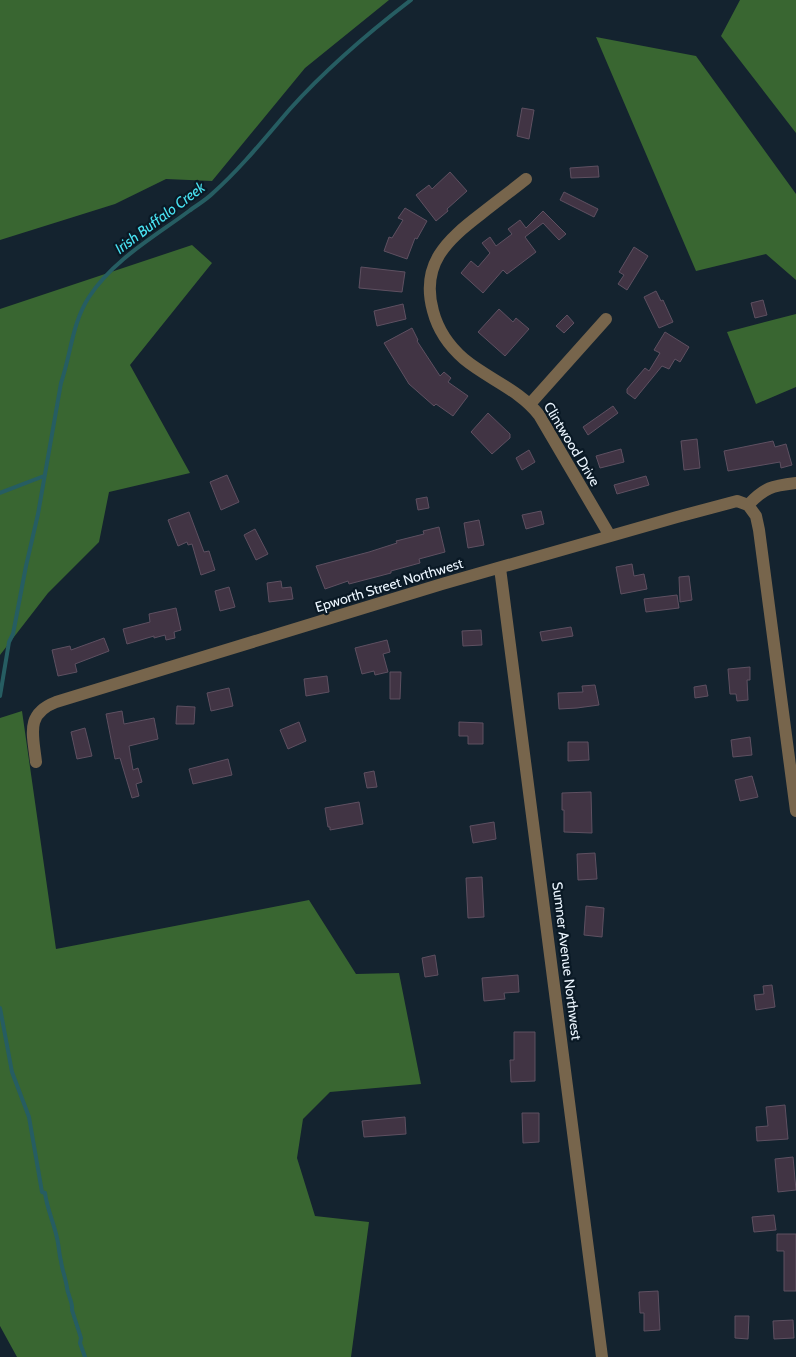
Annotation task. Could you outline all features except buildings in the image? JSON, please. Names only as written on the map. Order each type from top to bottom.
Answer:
[{"type":"street","name":"Clintwood Drive","points":[[526,179],[455,234],[445,246],[434,266],[431,278],[431,302],[437,324],[450,345],[464,359],[530,404],[539,415],[610,536]]},
{"type":"street","points":[[530,404],[606,319]]},
{"type":"street","points":[[796,483],[773,486],[760,492],[748,505],[756,516],[759,530],[796,811]]},
{"type":"street","name":"Epworth Street Northwest","points":[[36,762],[33,731],[35,718],[44,707],[180,663],[610,536],[737,501],[748,505]]},
{"type":"street","name":"Sumner Avenue Northwest","points":[[500,568],[602,1357]]},
{"type":"green space","points":[[0,0],[389,0],[305,68],[212,181],[166,179],[115,204],[0,240]]},
{"type":"green space","points":[[740,0],[796,0],[796,133],[721,36]]},
{"type":"green space","points":[[596,37],[696,56],[796,194],[796,280],[766,254],[696,271]]},
{"type":"green space","points":[[192,245],[212,263],[130,365],[190,473],[109,492],[99,542],[48,593],[0,655],[0,309]]},
{"type":"green space","points":[[796,314],[796,387],[756,404],[727,332]]},
{"type":"green space","points":[[22,711],[56,949],[309,900],[356,974],[399,973],[421,1084],[330,1092],[303,1119],[297,1158],[315,1216],[369,1222],[351,1357],[17,1357],[0,1326],[0,718]]},
{"type":"waterway","name":"Irish Buffalo Creek","points":[[0,696],[9,642],[13,634],[38,514],[61,383],[75,328],[83,307],[99,284],[122,260],[210,196],[243,163],[318,80],[363,38],[411,0]]},
{"type":"waterway","points":[[0,493],[44,476]]},
{"type":"waterway","points":[[0,1008],[12,1072],[29,1117],[42,1192],[45,1193],[56,1232],[62,1268],[85,1357]]}]
